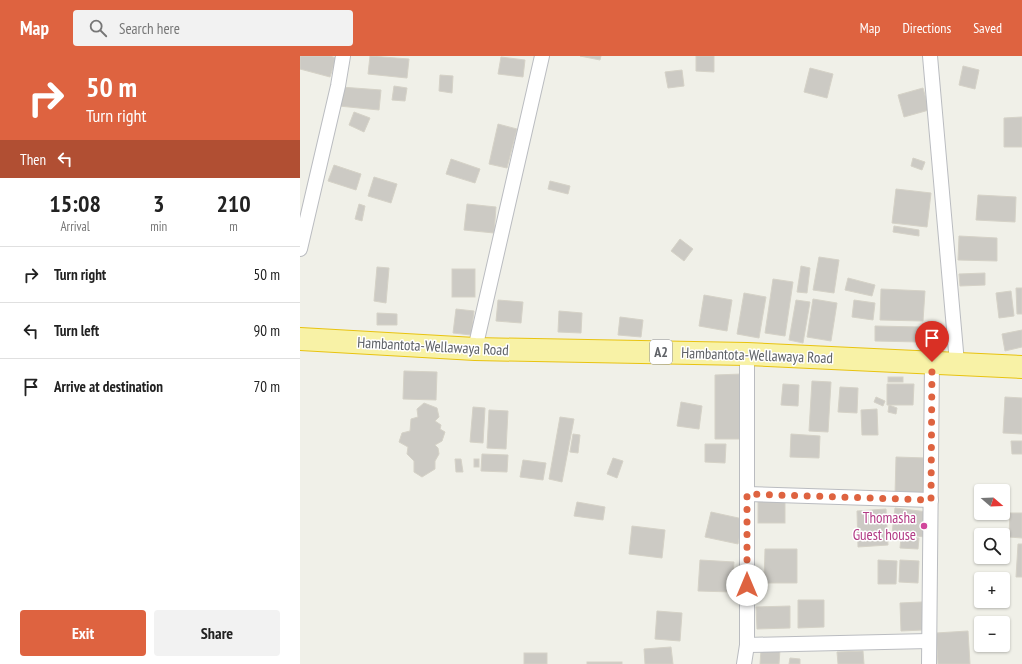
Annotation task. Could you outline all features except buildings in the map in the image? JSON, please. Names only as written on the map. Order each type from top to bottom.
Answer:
[{"type":"highway","name":"Hambantota-Wellawaya Road","points":[[300,339],[475,349],[747,354],[1022,367]]},
{"type":"street","points":[[300,249],[338,86],[343,56]]},
{"type":"street","points":[[475,349],[542,56]]},
{"type":"street","points":[[930,56],[957,364]]},
{"type":"street","points":[[744,664],[747,645],[747,354]]},
{"type":"street","points":[[929,664],[932,362]]},
{"type":"street","points":[[747,494],[931,500]]},
{"type":"street","points":[[747,645],[929,641]]},
{"type":"place","name":"Thomasha Guest house","points":[[924,526]]},
{"type":"route","points":[[747,585],[747,494],[931,500],[932,362]]}]
